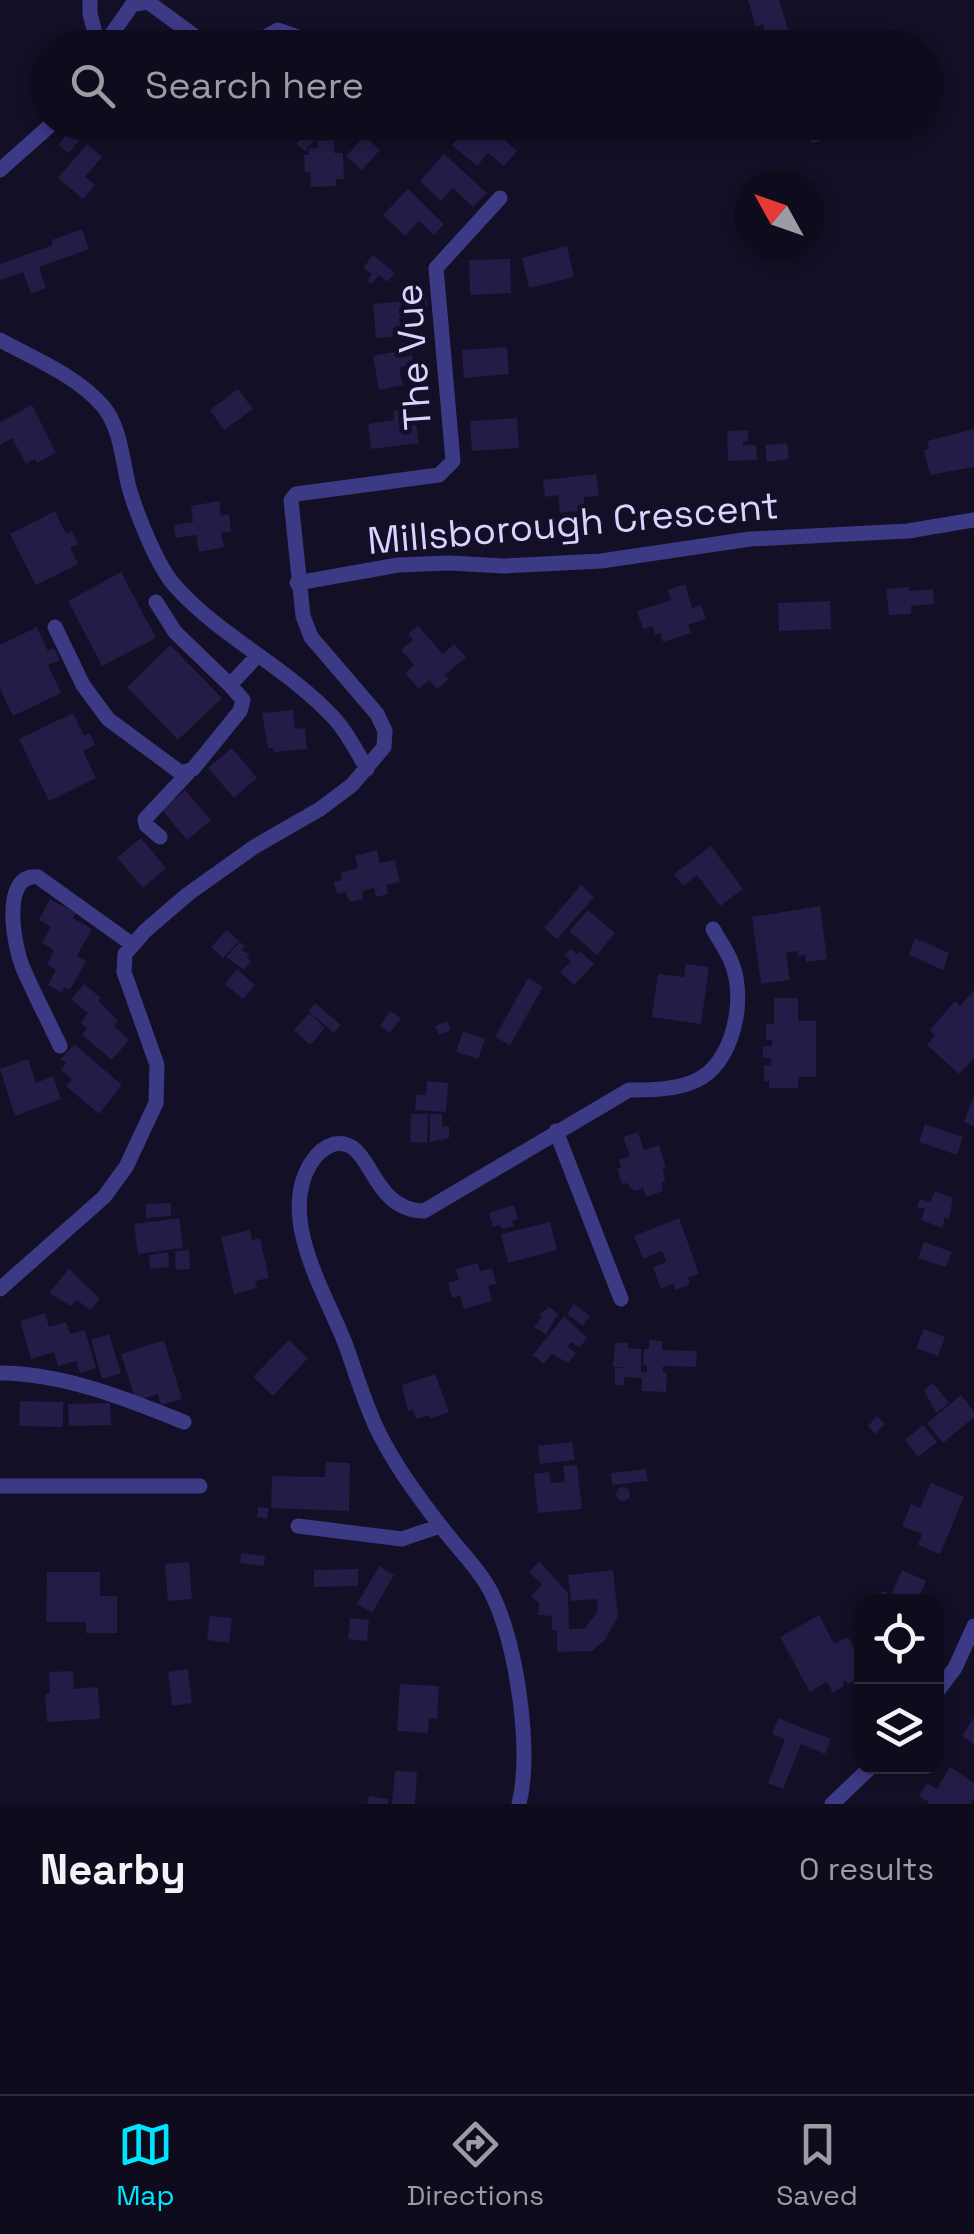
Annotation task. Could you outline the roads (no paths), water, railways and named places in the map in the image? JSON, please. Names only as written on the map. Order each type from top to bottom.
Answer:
[{"type":"street","points":[[90,0],[95,30]]},
{"type":"street","points":[[113,30],[132,5],[148,2],[186,30]]},
{"type":"street","points":[[0,170],[34,140]]},
{"type":"street","name":"The Vue","points":[[297,583],[290,506],[296,494],[439,476],[453,461],[435,274],[439,262],[500,198]]},
{"type":"street","points":[[0,340],[74,380],[104,408],[118,437],[130,491],[143,525],[172,584],[224,632],[335,719],[368,768]]},
{"type":"street","name":"Millsborough Crescent","points":[[297,583],[411,564],[504,566],[601,561],[750,539],[908,531],[974,520]]},
{"type":"street","points":[[0,1289],[104,1196],[126,1167],[156,1103],[157,1064],[124,972],[125,954],[188,894],[254,846],[320,809],[368,768],[384,747],[384,731],[376,714],[311,637],[297,583]]},
{"type":"street","points":[[156,602],[175,632],[230,685],[244,704],[188,774],[145,819],[146,825],[160,836]]},
{"type":"street","points":[[55,627],[84,686],[108,719],[171,768],[188,774]]},
{"type":"street","points":[[230,685],[258,656]]},
{"type":"street","points":[[60,1046],[15,942],[13,904],[21,880],[38,877],[133,945]]},
{"type":"street","points":[[519,1804],[526,1753],[522,1712],[494,1599],[380,1435],[311,1260],[302,1229],[302,1187],[314,1158],[324,1148],[346,1144],[365,1160],[396,1204],[424,1211],[629,1090],[694,1083],[725,1052],[736,1016],[738,995],[731,960],[714,929]]},
{"type":"street","points":[[556,1131],[621,1299]]},
{"type":"street","points":[[0,1373],[37,1377],[115,1395],[184,1422]]},
{"type":"street","points":[[0,1486],[200,1486]]},
{"type":"street","points":[[298,1526],[402,1539],[440,1526]]},
{"type":"street","points":[[943,1684],[974,1626]]},
{"type":"street","points":[[832,1804],[864,1774]]}]
